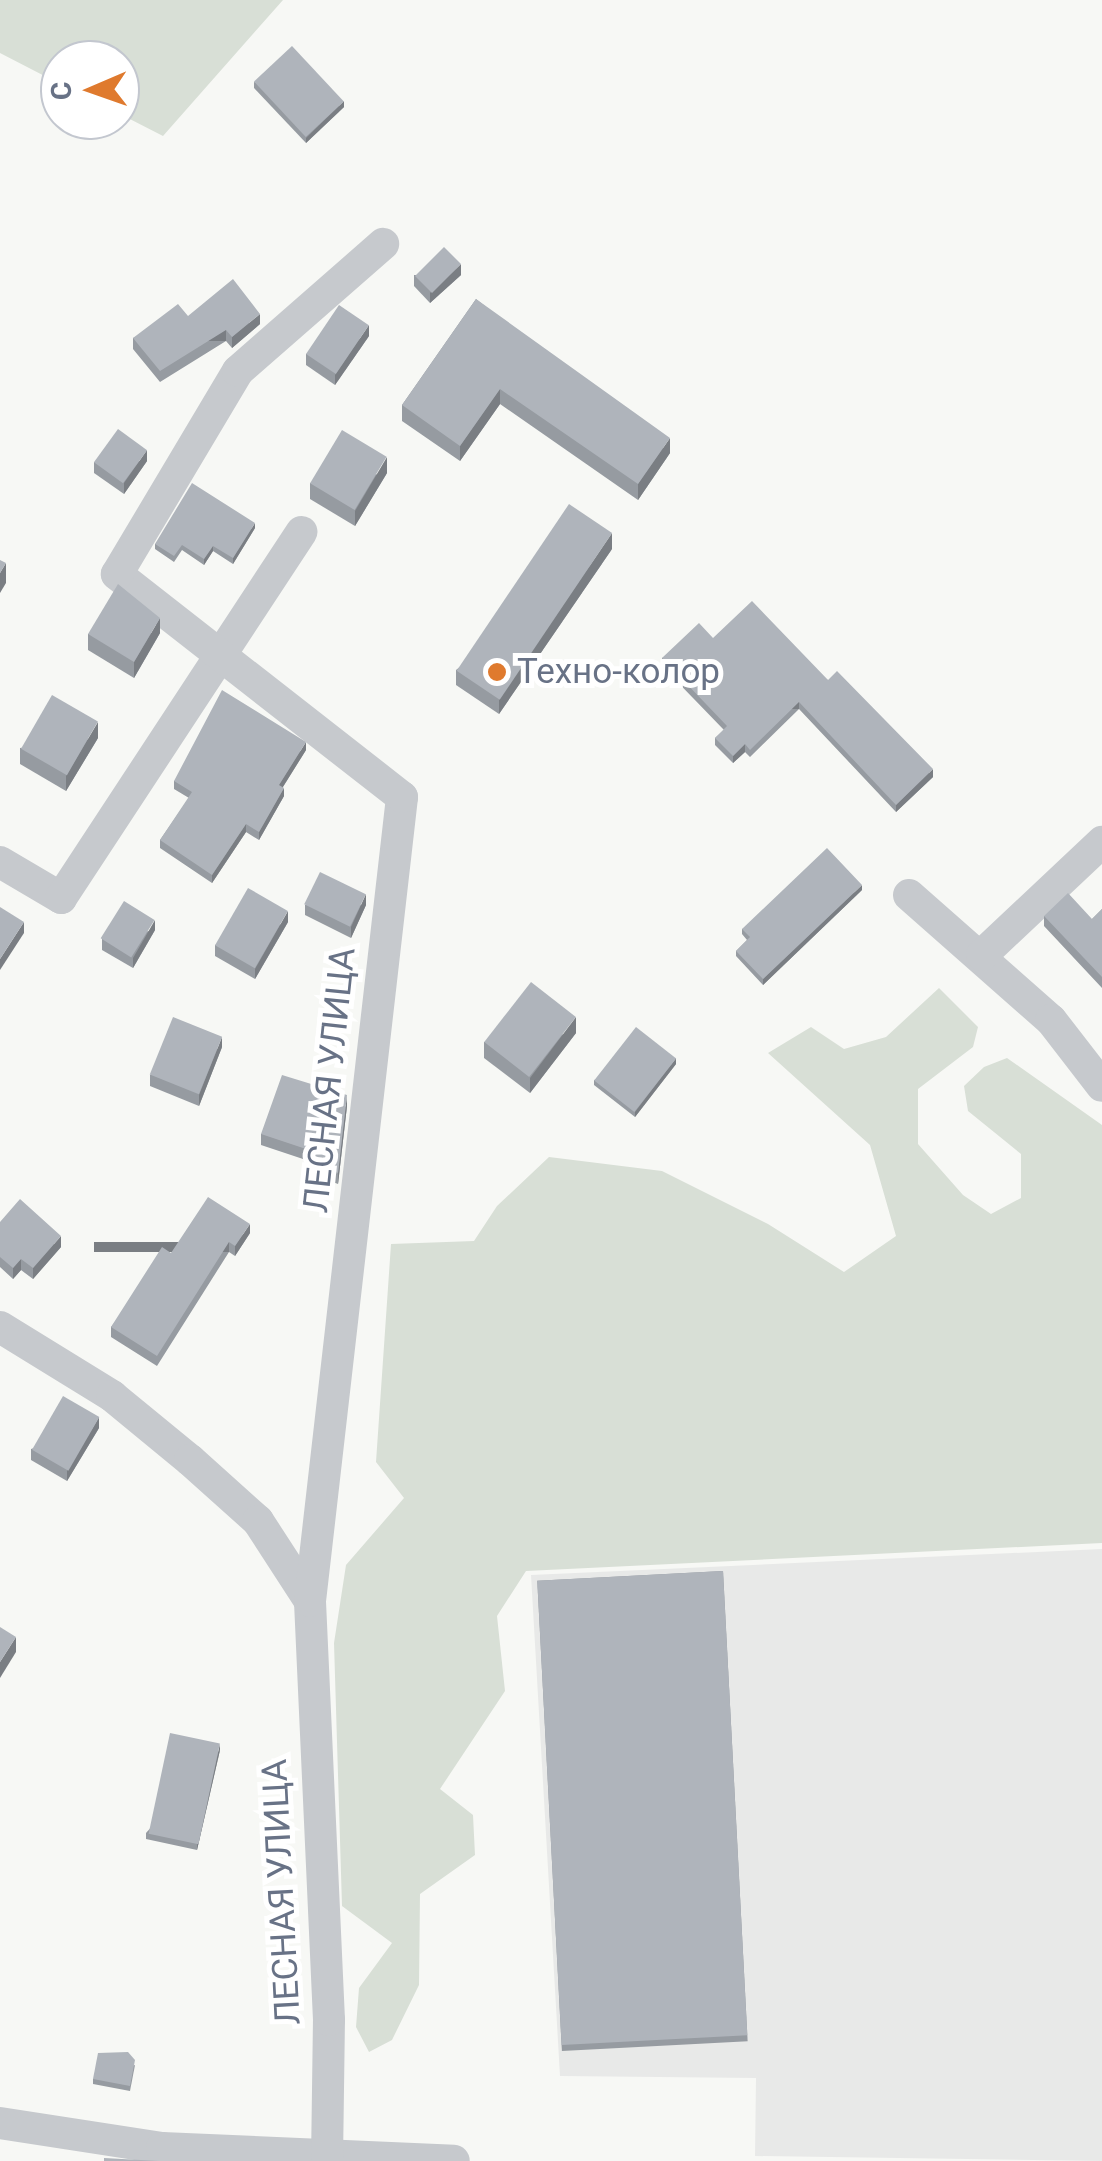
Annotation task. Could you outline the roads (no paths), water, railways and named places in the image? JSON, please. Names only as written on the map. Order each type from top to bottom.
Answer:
[{"type":"street","name":"ЛЕСНАЯ УЛИЦА","points":[[327,2160],[329,2020],[310,1600],[402,797],[117,574],[238,371],[383,244]]},
{"type":"street","points":[[0,862],[60,898],[224,656],[301,532]]},
{"type":"street","points":[[982,955],[1102,842]]},
{"type":"street","points":[[909,896],[982,955],[1051,1020],[1102,1086]]},
{"type":"street","points":[[0,1326],[112,1396],[190,1460],[258,1521],[310,1600]]},
{"type":"street","points":[[0,2124],[68,2136],[327,2160],[367,2154],[454,2161]]},
{"type":"place","name":"Техно-колор","points":[[497,672]]}]
